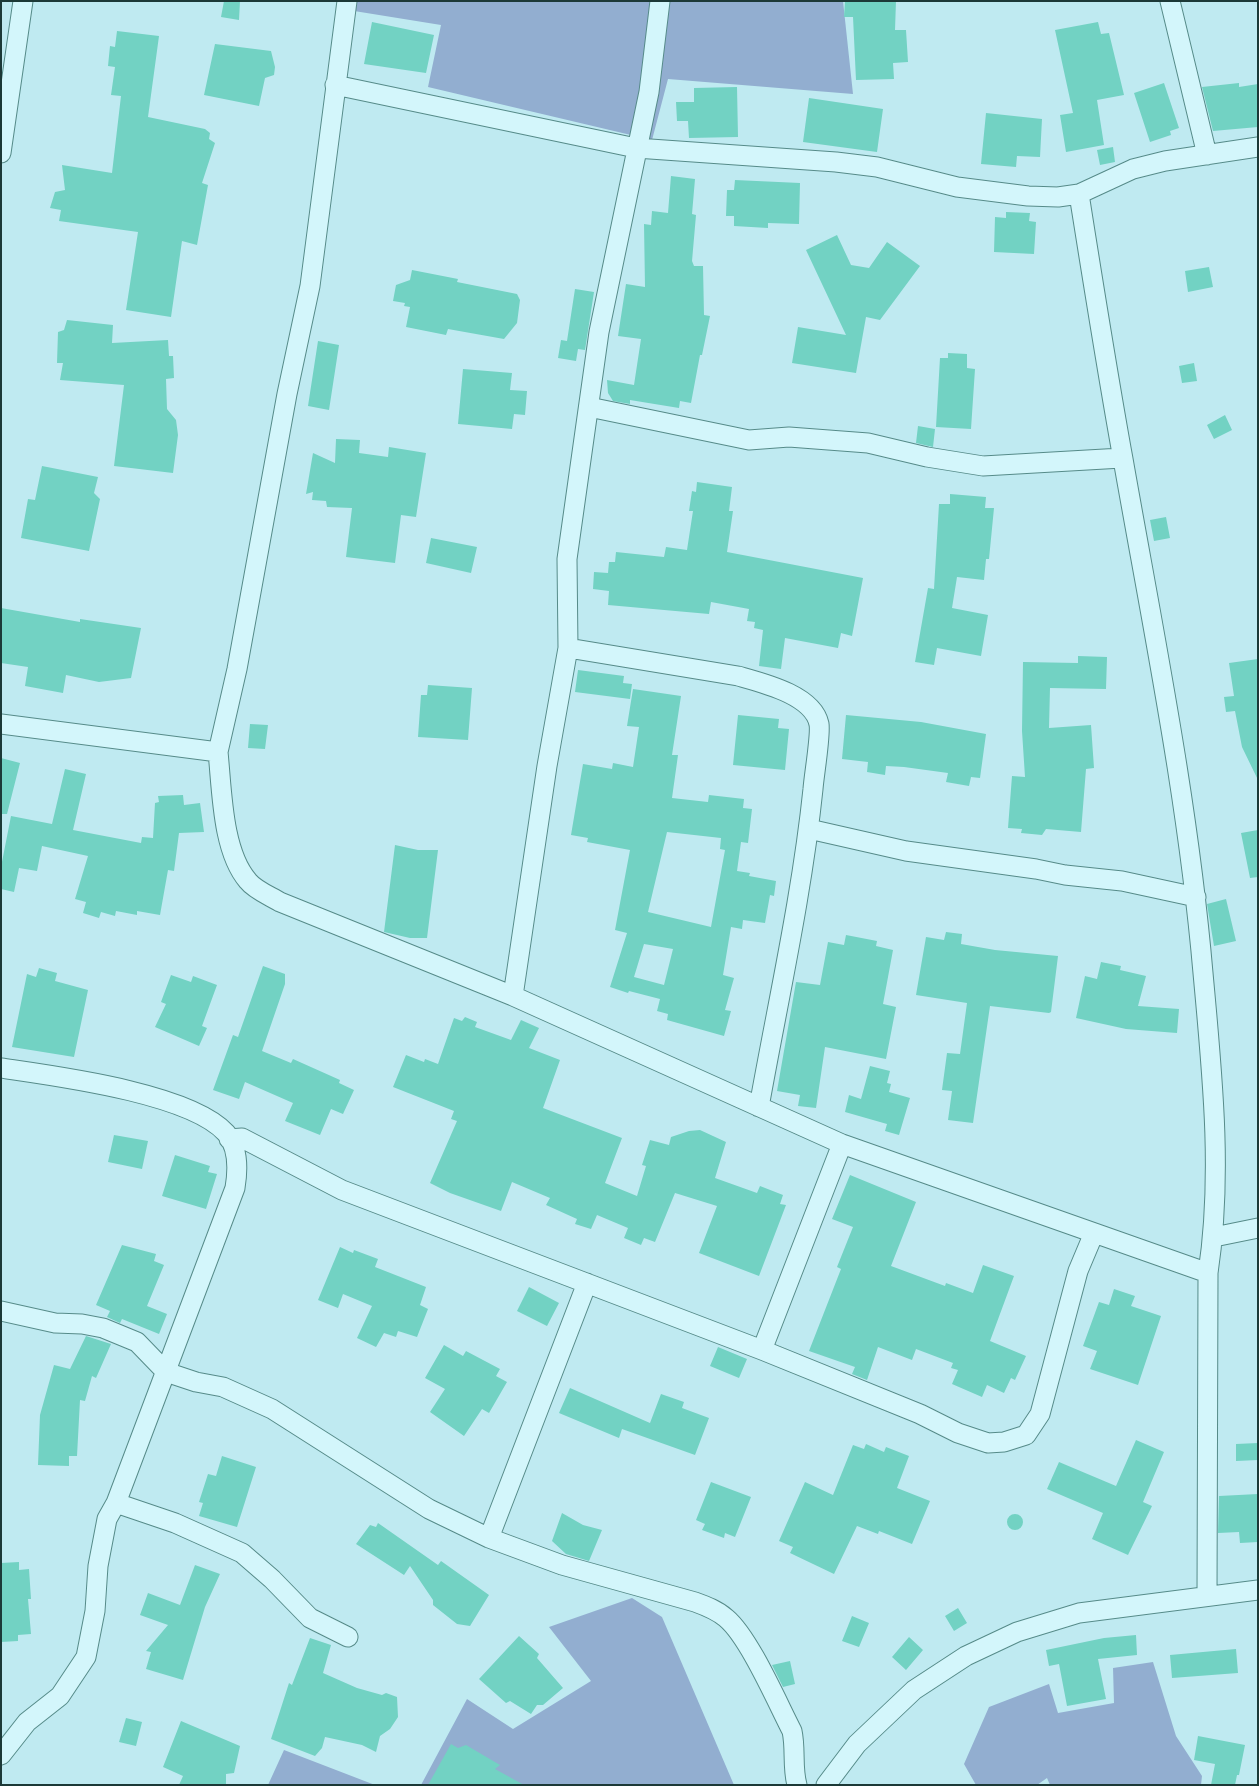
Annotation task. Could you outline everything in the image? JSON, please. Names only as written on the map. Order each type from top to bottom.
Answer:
[{"type":"street","points":[[1,154],[23,1]]},
{"type":"street","points":[[347,1],[310,286],[287,394],[237,670],[218,752],[229,840],[236,864],[249,882],[280,902],[513,996],[842,1144],[1208,1273]]},
{"type":"street","points":[[513,996],[547,766],[568,648],[567,559],[599,332],[649,92],[660,1]]},
{"type":"street","points":[[1170,1],[1207,155]]},
{"type":"street","points":[[336,85],[636,148],[836,162],[877,167],[957,187],[1028,196],[1058,197],[1079,194],[1133,169],[1165,161],[1258,147]]},
{"type":"street","points":[[1079,194],[1122,458],[1162,669],[1196,897],[1215,1101],[1214,1237],[1208,1273],[1207,1595]]},
{"type":"street","points":[[589,407],[749,440],[789,437],[842,440],[868,443],[927,457],[983,466],[1122,458]]},
{"type":"street","points":[[568,648],[738,676],[788,693],[809,706],[819,724],[809,829],[759,1107]]},
{"type":"street","points":[[1,724],[218,752]]},
{"type":"street","points":[[809,829],[906,851],[1036,869],[1065,875],[1122,881],[1196,897]]},
{"type":"street","points":[[1,1068],[75,1079],[146,1096],[181,1107],[211,1122],[229,1139],[239,1168],[235,1188],[116,1503],[108,1519],[98,1566],[95,1611],[86,1656],[60,1696],[27,1722],[1,1755]]},
{"type":"street","points":[[229,1139],[242,1138],[342,1190],[762,1350],[920,1414],[958,1433],[988,1443],[1017,1439],[1026,1435],[1040,1414],[1078,1271],[1094,1233]]},
{"type":"street","points":[[762,1350],[842,1144]]},
{"type":"street","points":[[1214,1237],[1258,1228]]},
{"type":"street","points":[[489,1538],[587,1283]]},
{"type":"street","points":[[1,1311],[55,1323],[82,1324],[103,1328],[137,1342],[166,1372],[196,1382],[223,1388],[272,1409],[429,1510],[489,1538],[562,1565],[714,1609],[727,1618],[741,1633],[792,1730],[796,1748],[794,1773],[797,1785]]},
{"type":"street","points":[[116,1503],[175,1523],[242,1553],[272,1578],[310,1618],[348,1638]]},
{"type":"street","points":[[826,1785],[857,1744],[914,1690],[966,1656],[1017,1632],[1079,1613],[1207,1595],[1258,1590]]},
{"type":"shaded area","points":[[349,1],[843,1],[853,94],[668,79],[652,140],[428,87],[441,25],[348,10]]},
{"type":"shaded area","points":[[632,1598],[662,1617],[734,1785],[421,1785],[467,1699],[513,1729],[591,1681],[549,1627]]},
{"type":"shaded area","points":[[1153,1662],[1176,1736],[1202,1776],[1201,1785],[1050,1785],[1047,1778],[1037,1785],[976,1785],[964,1764],[989,1707],[1049,1684],[1058,1713],[1114,1703],[1113,1668]]},
{"type":"shaded area","points":[[284,1750],[375,1785],[268,1785]]},
{"type":"building","points":[[224,1],[240,1],[239,20],[221,17]]},
{"type":"building","points":[[845,1],[896,1],[895,30],[906,30],[908,62],[893,63],[894,79],[856,80],[853,17],[844,17]]},
{"type":"building","points":[[372,22],[434,35],[426,73],[364,64]]},
{"type":"building","points":[[1098,22],[1101,34],[1109,33],[1124,95],[1097,100],[1104,145],[1066,152],[1060,115],[1073,113],[1055,30]]},
{"type":"building","points":[[117,31],[159,36],[148,117],[205,129],[210,133],[209,139],[215,143],[202,183],[208,185],[197,245],[182,241],[171,317],[126,310],[138,232],[59,221],[61,210],[50,208],[55,192],[65,190],[62,165],[112,173],[121,96],[111,95],[115,67],[108,66],[110,46],[115,47]]},
{"type":"building","points":[[215,44],[271,51],[275,67],[274,75],[265,78],[259,106],[204,95]]},
{"type":"building","points":[[1164,83],[1179,128],[1170,131],[1171,135],[1150,142],[1134,93]]},
{"type":"building","points":[[1239,83],[1239,87],[1258,84],[1258,127],[1213,131],[1202,87]]},
{"type":"building","points":[[737,87],[738,137],[689,138],[688,121],[677,121],[676,102],[694,102],[694,88]]},
{"type":"building","points":[[809,98],[883,109],[877,152],[803,142]]},
{"type":"building","points":[[986,113],[1042,119],[1040,157],[1017,156],[1016,167],[981,164]]},
{"type":"building","points":[[1113,147],[1115,162],[1100,165],[1097,150]]},
{"type":"building","points":[[671,176],[695,179],[692,214],[696,215],[692,261],[694,266],[703,266],[704,315],[710,316],[691,403],[680,401],[679,408],[630,400],[630,404],[613,401],[608,393],[607,380],[634,385],[641,339],[618,336],[626,284],[645,287],[644,224],[651,225],[652,211],[668,213]]},
{"type":"building","points":[[735,180],[800,183],[799,224],[768,223],[768,228],[734,226],[734,216],[726,216],[727,190],[734,190]]},
{"type":"building","points":[[1006,212],[1030,213],[1029,221],[1036,222],[1034,254],[994,252],[995,217],[1006,218]]},
{"type":"building","points":[[837,235],[851,265],[869,268],[887,242],[920,266],[880,320],[866,317],[856,373],[792,363],[798,327],[846,335],[806,250]]},
{"type":"building","points":[[1209,267],[1213,287],[1188,292],[1185,271]]},
{"type":"building","points":[[412,270],[458,279],[457,282],[517,294],[520,300],[517,323],[504,339],[448,329],[446,335],[406,327],[410,307],[404,306],[405,303],[393,301],[396,285],[410,280]]},
{"type":"building","points":[[575,289],[594,292],[585,350],[578,349],[576,361],[558,358],[561,340],[567,341]]},
{"type":"building","points":[[67,320],[113,325],[112,343],[168,340],[169,356],[173,356],[174,378],[166,379],[167,409],[176,420],[178,435],[173,473],[114,466],[124,385],[60,380],[63,363],[57,363],[58,332],[64,330]]},
{"type":"building","points":[[318,341],[339,345],[329,410],[308,406]]},
{"type":"building","points":[[948,353],[967,354],[967,368],[975,369],[971,429],[936,427],[940,358],[948,358]]},
{"type":"building","points":[[1194,363],[1197,381],[1182,383],[1179,366]]},
{"type":"building","points":[[463,369],[512,373],[510,390],[527,391],[525,415],[514,414],[512,429],[458,424]]},
{"type":"building","points":[[1225,415],[1232,430],[1214,439],[1207,425]]},
{"type":"building","points":[[918,426],[935,429],[933,447],[916,443]]},
{"type":"building","points":[[336,439],[360,440],[359,453],[388,457],[389,447],[426,453],[416,517],[401,515],[395,563],[346,557],[352,508],[327,507],[326,501],[312,500],[313,492],[306,494],[313,453],[335,463]]},
{"type":"building","points":[[42,466],[98,477],[94,493],[100,499],[89,551],[21,538],[28,499],[35,500]]},
{"type":"building","points":[[697,482],[732,487],[729,511],[733,511],[727,552],[863,578],[852,636],[841,633],[838,648],[785,638],[781,669],[759,666],[763,630],[754,628],[755,622],[747,621],[749,609],[711,602],[709,614],[608,605],[609,591],[593,589],[594,572],[608,573],[609,562],[615,562],[616,552],[664,557],[666,547],[687,550],[693,511],[689,511],[692,491],[696,492]]},
{"type":"building","points":[[950,494],[986,497],[985,508],[994,508],[989,559],[986,559],[984,580],[957,577],[952,608],[988,615],[981,656],[937,648],[934,665],[915,662],[928,588],[934,589],[939,504],[950,504]]},
{"type":"building","points":[[1166,517],[1170,538],[1154,541],[1150,520]]},
{"type":"building","points":[[431,538],[477,547],[471,573],[426,563]]},
{"type":"building","points":[[1,608],[80,622],[80,619],[141,628],[131,678],[99,682],[66,675],[63,693],[25,686],[28,667],[1,663]]},
{"type":"building","points":[[1078,656],[1107,657],[1106,689],[1050,688],[1049,728],[1091,725],[1094,768],[1086,769],[1081,832],[1046,829],[1042,835],[1021,833],[1022,829],[1008,828],[1012,776],[1025,777],[1022,731],[1023,662],[1078,663]]},
{"type":"building","points":[[1258,659],[1258,780],[1242,747],[1235,711],[1226,712],[1224,697],[1234,696],[1229,663]]},
{"type":"building","points":[[578,670],[624,676],[623,683],[632,684],[630,699],[575,692]]},
{"type":"building","points":[[428,685],[472,688],[468,740],[418,737],[421,695],[427,695]]},
{"type":"building","points":[[633,689],[681,696],[672,755],[678,755],[672,798],[708,802],[709,795],[744,799],[743,808],[752,809],[748,843],[741,842],[737,871],[750,873],[749,876],[776,881],[774,896],[770,895],[765,923],[743,920],[742,929],[731,927],[723,975],[734,978],[725,1010],[731,1011],[724,1036],[667,1020],[668,1014],[657,1011],[660,999],[629,991],[628,993],[610,987],[627,933],[615,930],[630,850],[587,842],[588,838],[571,835],[583,764],[612,769],[613,763],[633,767],[639,727],[627,726]],"holes":[[[667,832],[721,838],[720,849],[725,850],[711,927],[648,912]],[[644,944],[673,949],[664,985],[634,977]]]},
{"type":"building","points":[[738,715],[779,719],[778,728],[789,729],[785,770],[733,765]]},
{"type":"building","points":[[846,715],[921,722],[986,734],[980,778],[971,777],[969,786],[946,782],[948,773],[886,766],[885,775],[867,772],[868,762],[842,759]]},
{"type":"building","points":[[250,724],[268,725],[265,749],[248,748]]},
{"type":"building","points":[[1,758],[20,763],[7,814],[1,814]]},
{"type":"building","points":[[65,769],[86,774],[73,830],[141,843],[142,837],[153,838],[155,803],[159,802],[158,796],[183,795],[184,805],[200,803],[204,832],[179,833],[174,871],[168,870],[160,915],[137,911],[137,915],[116,911],[115,916],[101,912],[99,918],[83,913],[86,902],[75,899],[88,856],[42,846],[37,871],[19,868],[14,892],[1,889],[1,867],[11,816],[52,824]]},
{"type":"building","points":[[1258,830],[1258,877],[1250,878],[1241,833]]},
{"type":"building","points":[[395,845],[418,850],[438,850],[427,938],[410,938],[384,932]]},
{"type":"building","points":[[1226,899],[1236,941],[1214,946],[1207,904]]},
{"type":"building","points":[[946,932],[962,934],[961,944],[995,950],[1058,956],[1051,1012],[990,1006],[973,1123],[948,1120],[952,1091],[942,1090],[947,1053],[960,1054],[967,1003],[916,995],[926,937],[944,940]]},
{"type":"building","points":[[846,935],[877,941],[876,946],[893,950],[883,1004],[896,1007],[886,1059],[825,1047],[816,1108],[798,1106],[800,1095],[777,1091],[796,982],[820,985],[828,942],[844,945]]},
{"type":"building","points":[[1101,962],[1121,966],[1120,970],[1146,976],[1138,1006],[1179,1009],[1177,1033],[1126,1029],[1076,1018],[1085,976],[1097,979]]},
{"type":"building","points":[[263,966],[285,974],[285,984],[262,1051],[291,1063],[293,1059],[340,1080],[339,1083],[354,1090],[343,1114],[331,1109],[320,1135],[285,1121],[293,1103],[245,1082],[239,1099],[213,1090],[233,1035],[238,1037]]},
{"type":"building","points":[[39,968],[57,973],[55,981],[88,990],[74,1057],[12,1047],[27,974],[36,977]]},
{"type":"building","points":[[171,975],[191,982],[193,976],[217,985],[202,1026],[207,1028],[199,1046],[155,1027],[166,1004],[161,1002]]},
{"type":"building","points":[[465,1017],[477,1022],[475,1027],[511,1040],[521,1020],[539,1028],[529,1048],[560,1060],[543,1108],[622,1138],[605,1183],[637,1196],[646,1166],[642,1165],[650,1140],[669,1145],[671,1137],[689,1131],[700,1130],[726,1142],[715,1178],[757,1193],[760,1186],[783,1195],[780,1204],[786,1205],[759,1276],[699,1253],[717,1206],[675,1193],[655,1242],[644,1238],[641,1245],[624,1238],[628,1228],[597,1215],[591,1229],[575,1224],[577,1219],[546,1205],[550,1198],[512,1182],[501,1211],[450,1193],[430,1183],[457,1121],[451,1119],[454,1111],[393,1087],[406,1055],[424,1062],[425,1059],[438,1064],[454,1018],[462,1021]]},
{"type":"building","points":[[870,1066],[890,1071],[887,1083],[891,1084],[889,1092],[910,1098],[899,1135],[885,1131],[887,1124],[845,1112],[849,1095],[861,1099]]},
{"type":"building","points":[[114,1135],[148,1141],[142,1169],[108,1162]]},
{"type":"building","points":[[175,1155],[210,1166],[208,1172],[217,1174],[206,1209],[162,1196]]},
{"type":"building","points":[[850,1175],[916,1202],[891,1266],[945,1286],[946,1283],[973,1293],[983,1265],[1014,1276],[990,1341],[1026,1356],[1015,1380],[1011,1378],[1004,1393],[987,1385],[982,1397],[952,1384],[958,1370],[951,1368],[953,1363],[916,1349],[912,1360],[878,1347],[867,1380],[852,1374],[855,1367],[809,1351],[841,1269],[837,1267],[853,1227],[832,1219]]},
{"type":"building","points":[[122,1245],[156,1254],[154,1261],[164,1265],[147,1306],[167,1314],[159,1334],[122,1319],[120,1323],[107,1317],[110,1311],[96,1305]]},
{"type":"building","points":[[340,1247],[353,1253],[354,1250],[378,1259],[375,1267],[426,1287],[420,1305],[428,1309],[417,1337],[398,1331],[396,1337],[384,1333],[376,1347],[357,1338],[372,1306],[343,1294],[338,1308],[318,1300]]},
{"type":"building","points":[[529,1287],[559,1303],[547,1326],[517,1311]]},
{"type":"building","points":[[1114,1289],[1135,1296],[1131,1306],[1161,1316],[1138,1385],[1090,1369],[1097,1351],[1083,1346],[1099,1302],[1109,1305]]},
{"type":"building","points":[[86,1336],[111,1344],[96,1378],[92,1376],[85,1401],[80,1400],[77,1456],[69,1456],[69,1466],[38,1465],[40,1415],[54,1365],[70,1369]]},
{"type":"building","points":[[444,1345],[463,1356],[466,1351],[500,1369],[496,1376],[507,1382],[489,1413],[482,1409],[464,1436],[430,1412],[445,1389],[425,1378]]},
{"type":"building","points":[[718,1347],[747,1359],[739,1378],[710,1366]]},
{"type":"building","points":[[570,1388],[650,1423],[661,1394],[684,1402],[682,1408],[709,1418],[695,1455],[622,1429],[619,1438],[559,1413]]},
{"type":"building","points":[[1136,1440],[1164,1452],[1143,1502],[1152,1506],[1128,1555],[1092,1539],[1103,1513],[1047,1489],[1059,1462],[1116,1486]]},
{"type":"building","points":[[1258,1443],[1258,1460],[1236,1461],[1236,1444]]},
{"type":"building","points":[[866,1444],[884,1452],[886,1447],[909,1456],[897,1488],[930,1501],[912,1544],[879,1531],[878,1534],[857,1526],[834,1574],[790,1553],[793,1547],[779,1541],[805,1482],[833,1495],[853,1445],[864,1449]]},
{"type":"building","points":[[222,1456],[256,1467],[237,1527],[199,1516],[203,1503],[199,1502],[208,1474],[216,1476]]},
{"type":"building","points":[[711,1482],[751,1497],[735,1537],[725,1533],[724,1538],[702,1530],[705,1524],[696,1520]]},
{"type":"building","points":[[1258,1494],[1258,1542],[1240,1543],[1239,1532],[1218,1533],[1219,1496]]},
{"type":"building","points":[[562,1513],[583,1525],[602,1530],[589,1561],[566,1554],[552,1541]]},
{"type":"building","points":[[1015,1514],[1023,1522],[1015,1530],[1007,1522]]},
{"type":"building","points":[[378,1523],[438,1565],[441,1561],[489,1595],[470,1626],[457,1624],[433,1605],[433,1600],[410,1566],[404,1575],[356,1544],[370,1525],[376,1527]]},
{"type":"building","points":[[19,1562],[19,1570],[29,1569],[31,1599],[28,1599],[31,1634],[18,1635],[18,1641],[1,1642],[1,1563]]},
{"type":"building","points":[[195,1565],[220,1574],[205,1607],[183,1680],[146,1669],[151,1652],[146,1651],[168,1625],[140,1615],[148,1593],[180,1605]]},
{"type":"building","points":[[958,1608],[967,1623],[954,1631],[945,1616]]},
{"type":"building","points":[[852,1616],[869,1623],[859,1647],[842,1641]]},
{"type":"building","points":[[1136,1635],[1137,1655],[1098,1659],[1106,1699],[1067,1706],[1059,1664],[1049,1666],[1046,1650],[1104,1638]]},
{"type":"building","points":[[519,1636],[539,1654],[537,1658],[563,1688],[543,1705],[537,1705],[531,1714],[510,1701],[506,1703],[479,1679]]},
{"type":"building","points":[[909,1637],[923,1650],[906,1670],[892,1657]]},
{"type":"building","points":[[310,1638],[331,1645],[323,1673],[357,1688],[397,1697],[398,1717],[390,1729],[380,1736],[376,1752],[362,1745],[325,1737],[322,1748],[315,1756],[271,1739],[289,1683],[292,1685]]},
{"type":"building","points":[[1236,1649],[1238,1673],[1172,1678],[1170,1655]]},
{"type":"building","points":[[790,1661],[795,1684],[783,1687],[772,1665]]},
{"type":"building","points":[[126,1718],[142,1722],[136,1746],[119,1742]]},
{"type":"building","points":[[181,1721],[240,1746],[234,1773],[226,1774],[226,1785],[179,1785],[183,1776],[163,1767]]},
{"type":"building","points":[[1198,1736],[1245,1745],[1235,1785],[1211,1785],[1215,1764],[1194,1760]]},
{"type":"building","points":[[451,1744],[458,1748],[466,1745],[500,1765],[495,1769],[524,1785],[428,1785]]}]
